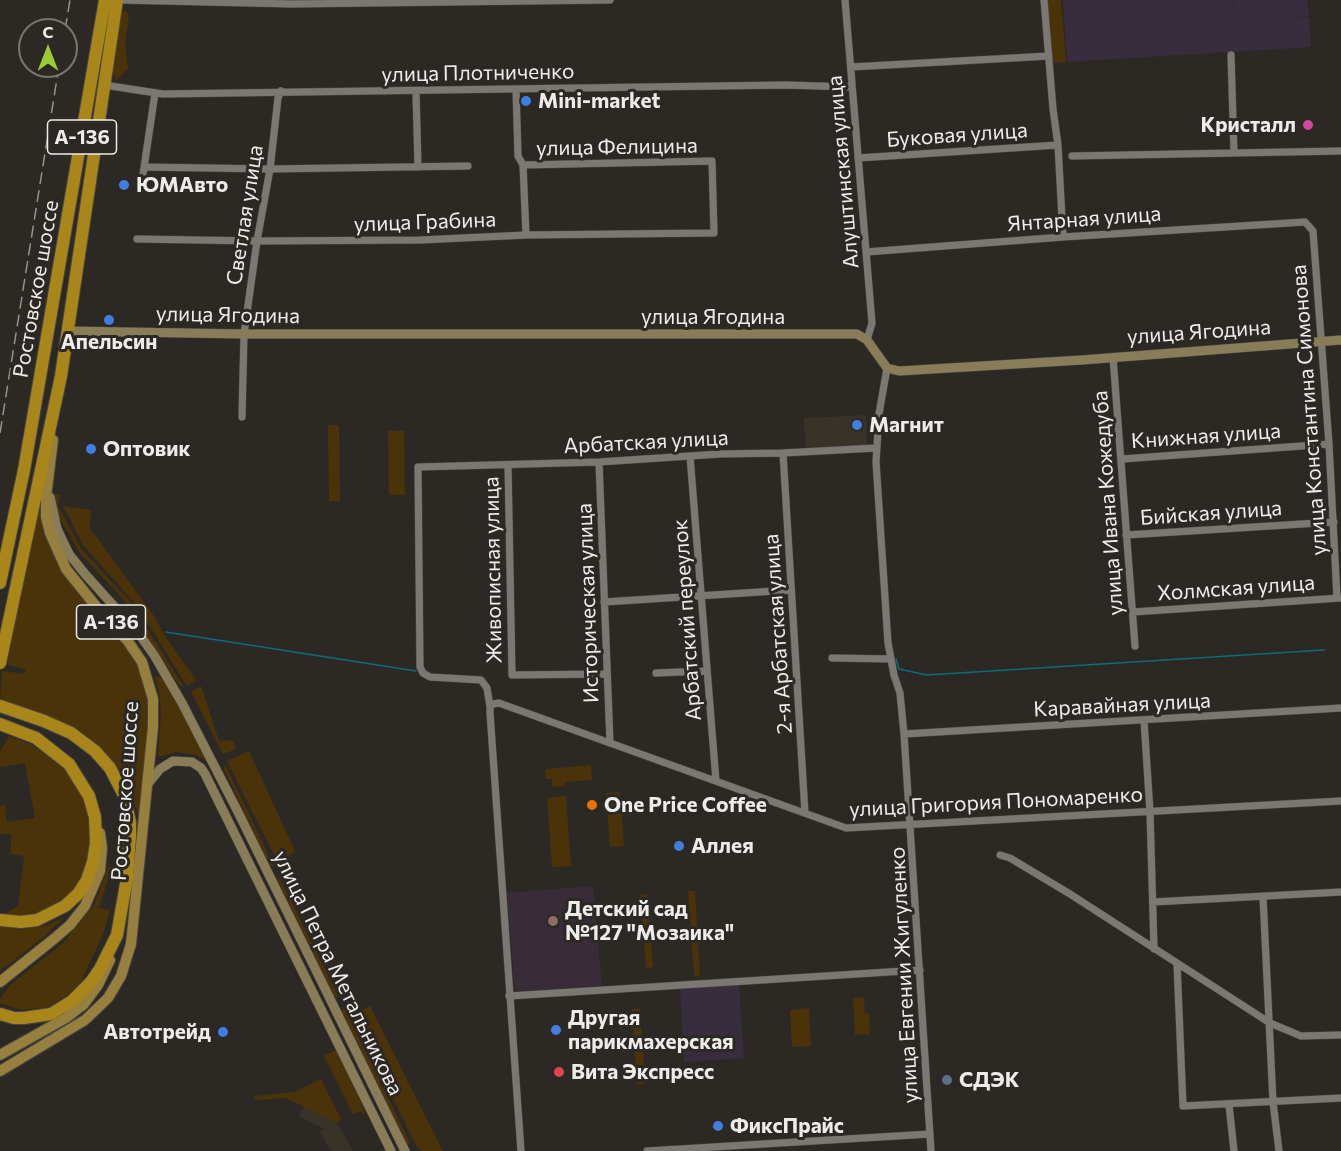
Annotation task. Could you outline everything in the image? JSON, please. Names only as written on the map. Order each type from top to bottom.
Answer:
[{"type":"highway","name":"Ростовское шоссе","points":[[0,583],[24,470],[105,0]]},
{"type":"highway","name":"Ростовское шоссе","points":[[0,663],[61,376],[104,85],[119,0]]},
{"type":"highway","points":[[72,193],[81,187],[86,190],[88,196]]},
{"type":"highway","points":[[0,706],[44,721],[80,739],[104,760],[118,783],[128,807],[130,836],[127,878],[117,935],[96,975],[72,1001],[51,1014],[14,1018],[0,1014]]},
{"type":"highway","points":[[0,724],[36,738],[69,764],[89,796],[96,822],[95,853],[90,871],[83,887],[71,901],[48,916],[37,920],[21,922],[0,920]]},
{"type":"main road","name":"Ростовское шоссе","points":[[0,1071],[85,1020],[108,998],[122,976],[131,944],[154,712],[150,683],[136,652],[75,580],[59,556],[46,517],[46,491],[61,376]]},
{"type":"main road","points":[[0,982],[70,925],[85,906],[98,879],[101,860],[101,838],[96,822]]},
{"type":"main road","points":[[0,1054],[66,1018],[84,1004],[104,976],[117,935]]},
{"type":"street","points":[[119,0],[292,4],[610,0]]},
{"type":"street","name":"Алуштинская улица","points":[[845,0],[872,323],[867,340]]},
{"type":"street","points":[[1044,0],[1058,146],[1063,237]]},
{"type":"street","points":[[1231,55],[1234,153]]},
{"type":"street","points":[[851,68],[1049,56]]},
{"type":"street","name":"улица Плотниченко","points":[[104,85],[155,93],[852,87]]},
{"type":"street","points":[[516,89],[518,156],[524,165],[526,235]]},
{"type":"street","name":"Светлая улица","points":[[242,417],[244,334],[270,169],[278,98],[281,91]]},
{"type":"street","points":[[416,92],[418,167]]},
{"type":"street","points":[[141,188],[155,93]]},
{"type":"street","name":"Буковая улица","points":[[858,158],[1058,146]]},
{"type":"street","points":[[1072,156],[1341,150]]},
{"type":"street","name":"улица Фелицина","points":[[524,165],[712,161],[714,233]]},
{"type":"street","points":[[144,167],[270,169],[468,166]]},
{"type":"street","name":"Янтарная улица","points":[[866,252],[1305,222]]},
{"type":"street","name":"улица Константина Симонова","points":[[1305,222],[1313,231],[1339,598]]},
{"type":"street","name":"улица Грабина","points":[[137,239],[420,240],[526,235],[714,233]]},
{"type":"street","name":"улица Ягодина","points":[[68,331],[244,334],[857,334],[867,340]]},
{"type":"street","points":[[867,340],[887,368]]},
{"type":"street","name":"улица Ягодина","points":[[887,368],[899,371],[1341,340]]},
{"type":"street","name":"улица Ивана Кожедуба","points":[[1113,357],[1135,646]]},
{"type":"street","name":"улица Евгении Жигуленко","points":[[887,368],[876,448],[888,643],[900,693],[904,734],[931,1151]]},
{"type":"street","name":"Книжная улица","points":[[1122,459],[1329,444]]},
{"type":"street","name":"Арбатская улица","points":[[492,706],[487,688],[481,680],[430,677],[423,673],[420,667],[418,467],[599,462],[876,448]]},
{"type":"street","name":"2-я Арбатская улица","points":[[783,453],[805,813]]},
{"type":"street","name":"Арбатский переулок","points":[[690,456],[716,781]]},
{"type":"street","name":"Историческая улица","points":[[599,462],[610,743]]},
{"type":"street","name":"Живописная улица","points":[[508,465],[512,675],[607,674]]},
{"type":"street","name":"улица Петра Метальникова","points":[[49,467],[52,513],[69,554],[154,655],[182,703],[405,1151]]},
{"type":"street","name":"Бийская улица","points":[[1126,535],[1334,522]]},
{"type":"street","points":[[604,602],[791,590]]},
{"type":"street","name":"Холмская улица","points":[[1133,612],[1339,598]]},
{"type":"street","points":[[832,658],[891,659]]},
{"type":"street","points":[[656,673],[707,671]]},
{"type":"street","name":"улица Григория Пономаренко","points":[[492,706],[499,703],[846,828],[1341,801]]},
{"type":"street","points":[[492,706],[509,996],[521,1151]]},
{"type":"street","name":"Каравайная улица","points":[[904,734],[1341,708]]},
{"type":"street","points":[[1144,720],[1154,902],[1154,949]]},
{"type":"street","name":"улица Петра Метальникова","points":[[147,785],[160,769],[173,761],[192,762],[201,768],[229,820],[392,1151]]},
{"type":"street","points":[[229,820],[230,814],[238,812]]},
{"type":"street","points":[[1000,855],[1010,858],[1070,894],[1270,1023],[1301,1036],[1341,1035]]},
{"type":"street","points":[[1154,902],[1341,892]]},
{"type":"street","points":[[1263,897],[1274,1102],[1279,1151]]},
{"type":"street","points":[[1177,964],[1183,1106],[1341,1098]]},
{"type":"street","points":[[509,996],[920,970]]},
{"type":"street","points":[[1229,1105],[1233,1151]]},
{"type":"street","points":[[647,1151],[930,1134]]},
{"type":"shaded area","points":[[1047,0],[1061,0],[1066,62],[1052,63]]},
{"type":"shaded area","points":[[1063,0],[1233,0],[1235,22],[1234,0],[1307,0],[1309,16],[1288,18],[1309,17],[1311,47],[1067,62]]},
{"type":"shaded area","points":[[126,10],[129,16],[125,44],[128,69],[116,80],[112,71],[121,13]]},
{"type":"shaded area","points":[[866,415],[867,446],[806,449],[804,418]]},
{"type":"shaded area","points":[[328,425],[339,425],[340,501],[329,501]]},
{"type":"shaded area","points":[[388,431],[404,431],[405,495],[389,495]]},
{"type":"shaded area","points":[[40,490],[48,540],[128,648],[144,680],[150,709],[139,815],[118,768],[106,753],[90,740],[75,729],[0,703],[2,671],[24,674],[26,669],[3,664]]},
{"type":"shaded area","points":[[54,494],[60,495],[58,506],[81,549],[129,600],[184,687],[179,685],[132,618],[124,600],[79,552],[57,513]]},
{"type":"shaded area","points":[[63,506],[91,510],[90,528],[154,616],[196,680],[187,686],[137,606],[83,545]]},
{"type":"shaded area","points":[[155,676],[162,678],[174,695],[216,779],[206,761],[197,755],[177,752],[158,757],[161,714]]},
{"type":"shaded area","points":[[201,686],[219,741],[231,740],[236,746],[234,750],[223,754],[191,692]]},
{"type":"shaded area","points":[[9,736],[28,743],[60,761],[87,799],[94,854],[73,897],[32,919],[3,915],[18,906],[24,856],[11,854],[11,834],[0,834],[0,806],[5,805],[7,822],[35,818],[25,763],[0,767],[0,752]]},
{"type":"shaded area","points":[[249,751],[295,851],[279,865],[227,761]]},
{"type":"shaded area","points":[[225,764],[274,867],[268,863],[224,769]]},
{"type":"shaded area","points":[[591,765],[592,780],[565,782],[565,786],[552,787],[552,779],[546,779],[545,769]]},
{"type":"shaded area","points":[[620,792],[624,846],[610,847],[606,793]]},
{"type":"shaded area","points":[[566,796],[571,866],[552,867],[547,798]]},
{"type":"shaded area","points":[[110,863],[110,873],[99,908],[110,910],[103,934],[82,980],[69,994],[48,1007],[22,1010],[0,1003],[0,999],[10,985],[62,944],[94,905]]},
{"type":"shaded area","points":[[279,876],[339,998],[334,996],[278,881]]},
{"type":"shaded area","name":"Детский сад №127 \"Мозаика\"","points":[[593,886],[602,986],[515,992],[507,893]]},
{"type":"shaded area","points":[[688,891],[695,891],[700,976],[695,976],[693,964]]},
{"type":"shaded area","points":[[647,894],[653,967],[646,968],[640,895]]},
{"type":"shaded area","points":[[64,917],[45,936],[0,971],[0,925],[21,930],[48,925]]},
{"type":"shaded area","points":[[739,985],[744,1058],[684,1062],[680,989]]},
{"type":"shaded area","points":[[864,997],[865,1013],[869,1013],[870,1034],[855,1035],[853,998]]},
{"type":"shaded area","points":[[347,1005],[354,1007],[357,1013],[370,1006],[443,1151],[422,1151],[417,1147]]},
{"type":"shaded area","points":[[344,1007],[410,1143],[407,1145],[342,1012]]},
{"type":"shaded area","points":[[809,1008],[811,1046],[792,1047],[790,1010]]},
{"type":"shaded area","points":[[632,1009],[640,1009],[645,1084],[637,1085]]},
{"type":"shaded area","points":[[337,1049],[354,1082],[366,1117],[362,1111],[353,1114],[324,1056]]},
{"type":"shaded area","points":[[321,1079],[341,1119],[337,1123],[286,1098],[255,1100],[254,1096],[295,1092]]},
{"type":"shaded area","points":[[304,1106],[337,1122],[353,1151],[331,1151],[320,1132],[324,1129],[299,1116]]},
{"type":"waterway","points":[[166,632],[416,671]]},
{"type":"waterway","points":[[896,659],[899,669],[927,675],[1324,650]]},
{"type":"railway","points":[[67,18],[70,0]]},
{"type":"railway","points":[[0,433],[57,78]]},
{"type":"place","name":"Mini-market","points":[[526,101]]},
{"type":"place","name":"Кристалл","points":[[1308,125]]},
{"type":"place","name":"ЮМАвто","points":[[124,185]]},
{"type":"place","name":"Апельсин","points":[[109,320]]},
{"type":"place","name":"Магнит","points":[[857,425]]},
{"type":"place","name":"Оптовик","points":[[91,449]]},
{"type":"place","name":"One Price Coffee","points":[[592,805]]},
{"type":"place","name":"Аллея","points":[[679,846]]},
{"type":"place","name":"Детский сад №127 \"Мозаика\"","points":[[553,921]]},
{"type":"place","name":"Другая парикмахерская","points":[[556,1030]]},
{"type":"place","name":"Автотрейд","points":[[223,1032]]},
{"type":"place","name":"Вита Экспресс","points":[[559,1072]]},
{"type":"place","name":"СДЭК","points":[[947,1080]]},
{"type":"place","name":"ФиксПрайс","points":[[718,1126]]}]
